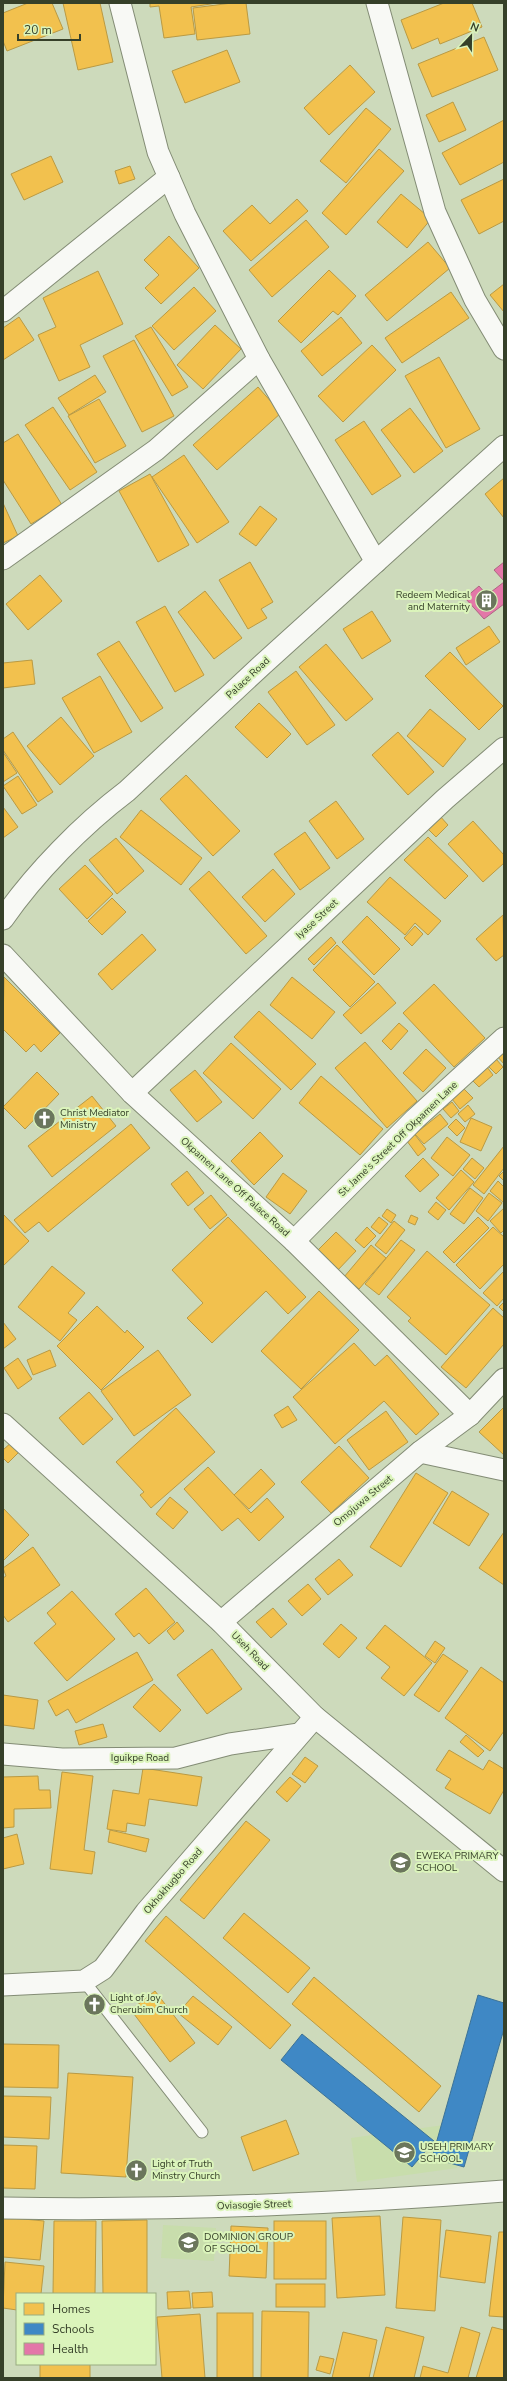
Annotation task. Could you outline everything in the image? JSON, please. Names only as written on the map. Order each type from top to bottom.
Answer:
[{"type":"street","points":[[120,3],[158,152],[185,214],[259,359],[376,562]]},
{"type":"street","points":[[377,3],[435,212],[475,300],[504,349]]},
{"type":"street","points":[[3,311],[169,177]]},
{"type":"street","points":[[3,559],[156,450],[259,359]]},
{"type":"street","name":"Palace Road","points":[[5,912],[48,863],[104,809],[127,792],[262,665],[504,446]]},
{"type":"street","name":"Iyase Street","points":[[132,1093],[445,799],[504,748]]},
{"type":"street","name":"Okpamen Lane Off Palace Road","points":[[3,955],[132,1093],[294,1241],[470,1414]]},
{"type":"street","name":"St. Jame's Street Off Okpamen Lane","points":[[294,1241],[415,1119],[504,1038]]},
{"type":"street","name":"Omojuwa Street","points":[[222,1622],[420,1452],[470,1414],[504,1379]]},
{"type":"street","name":"Useh Road","points":[[3,1424],[222,1622],[315,1717],[504,1871]]},
{"type":"street","points":[[420,1452],[504,1470]]},
{"type":"street","name":"Okhokhugbo Road","points":[[3,1985],[84,1980],[103,1969],[146,1912],[315,1717]]},
{"type":"street","name":"Iguikpe Road","points":[[3,1754],[62,1759],[176,1758],[230,1744],[299,1734]]},
{"type":"street","name":"Oviasogie Street","points":[[3,2208],[178,2208],[338,2203],[504,2191]]},
{"type":"lane","points":[[84,1980],[202,2132]]},
{"type":"shaded area","name":"USEH PRIMARY SCHOOL","points":[[451,2124],[457,2168],[357,2182],[351,2138]]},
{"type":"shaded area","name":"DOMINION GROUP OF SCHOOL","points":[[163,2225],[216,2228],[214,2261],[161,2258]]},
{"type":"building: Homes","points":[[28,3],[52,3],[63,29],[7,51],[3,41],[3,13]]},
{"type":"building: Homes","points":[[63,3],[100,3],[113,62],[78,70]]},
{"type":"building: Homes","points":[[150,3],[217,3],[191,7],[195,34],[164,38],[159,6],[150,7]]},
{"type":"building: Homes","points":[[232,3],[246,3],[250,34],[197,40],[193,8]]},
{"type":"building: Homes","points":[[444,3],[472,3],[482,27],[440,44],[438,38],[412,49],[401,20]]},
{"type":"building: Homes","points":[[484,37],[498,70],[432,97],[418,64]]},
{"type":"building: Homes","points":[[227,50],[240,82],[185,103],[172,71]]},
{"type":"building: Homes","points":[[350,65],[375,92],[329,135],[304,108]]},
{"type":"building: Homes","points":[[453,102],[466,130],[439,142],[426,115]]},
{"type":"building: Homes","points":[[366,108],[391,129],[346,183],[320,161]]},
{"type":"building: Homes","points":[[504,120],[504,162],[460,185],[442,153]]},
{"type":"building: Homes","points":[[379,149],[404,171],[346,235],[322,213]]},
{"type":"building: Homes","points":[[51,156],[63,182],[24,200],[11,174]]},
{"type":"building: Homes","points":[[130,166],[135,179],[119,184],[115,171]]},
{"type":"building: Homes","points":[[504,179],[504,221],[479,234],[461,200]]},
{"type":"building: Homes","points":[[401,194],[431,219],[407,248],[377,222]]},
{"type":"building: Homes","points":[[297,199],[308,211],[251,261],[223,231],[252,205],[270,224]]},
{"type":"building: Homes","points":[[306,220],[329,247],[272,297],[249,270]]},
{"type":"building: Homes","points":[[169,236],[199,268],[161,304],[145,288],[159,275],[144,260]]},
{"type":"building: Homes","points":[[428,242],[450,268],[387,321],[365,295]]},
{"type":"building: Homes","points":[[329,270],[356,296],[338,315],[333,311],[301,343],[278,321]]},
{"type":"building: Homes","points":[[98,271],[123,324],[80,345],[90,367],[59,381],[38,335],[56,327],[43,298]]},
{"type":"building: Homes","points":[[504,284],[504,312],[490,295]]},
{"type":"building: Homes","points":[[194,287],[216,311],[174,350],[152,326]]},
{"type":"building: Homes","points":[[451,292],[469,318],[402,363],[385,338]]},
{"type":"building: Homes","points":[[19,317],[34,340],[3,360],[3,328]]},
{"type":"building: Homes","points":[[341,317],[362,343],[322,376],[301,351]]},
{"type":"building: Homes","points":[[215,325],[241,349],[203,389],[177,365]]},
{"type":"building: Homes","points":[[151,327],[188,387],[172,396],[135,336]]},
{"type":"building: Homes","points":[[134,340],[174,416],[142,432],[103,356]]},
{"type":"building: Homes","points":[[372,345],[396,370],[343,422],[318,396]]},
{"type":"building: Homes","points":[[439,357],[480,429],[446,448],[405,376]]},
{"type":"building: Homes","points":[[95,375],[106,392],[69,415],[58,398]]},
{"type":"building: Homes","points":[[258,387],[281,413],[217,470],[193,445]]},
{"type":"building: Homes","points":[[99,399],[126,446],[95,463],[68,416]]},
{"type":"building: Homes","points":[[53,407],[97,472],[70,490],[25,425]]},
{"type":"building: Homes","points":[[410,408],[443,451],[414,473],[381,430]]},
{"type":"building: Homes","points":[[364,421],[401,476],[372,495],[335,440]]},
{"type":"building: Homes","points":[[18,434],[62,505],[31,524],[3,480],[3,443]]},
{"type":"building: Homes","points":[[184,455],[229,522],[197,543],[152,477]]},
{"type":"building: Homes","points":[[150,474],[189,545],[158,562],[119,491]]},
{"type":"building: Homes","points":[[504,478],[504,518],[485,494]]},
{"type":"building: Homes","points":[[3,503],[18,536],[3,543]]},
{"type":"building: Homes","points":[[260,506],[277,519],[256,546],[239,534]]},
{"type":"building: Homes","points":[[250,562],[273,602],[261,609],[267,618],[248,629],[219,580]]},
{"type":"building: Homes","points":[[40,575],[62,601],[28,630],[6,604]]},
{"type":"building: Homes","points":[[205,591],[242,638],[214,659],[178,612]]},
{"type":"building: Homes","points":[[165,606],[204,675],[175,692],[136,622]]},
{"type":"building: Homes","points":[[372,611],[391,641],[362,659],[343,629]]},
{"type":"building: Homes","points":[[489,626],[500,642],[466,665],[456,648]]},
{"type":"building: Homes","points":[[119,641],[163,708],[141,722],[97,654]]},
{"type":"building: Homes","points":[[326,644],[373,699],[346,721],[299,667]]},
{"type":"building: Homes","points":[[450,652],[503,706],[479,730],[425,676]]},
{"type":"building: Homes","points":[[32,660],[35,684],[3,688],[3,663]]},
{"type":"building: Homes","points":[[296,671],[335,725],[307,745],[268,692]]},
{"type":"building: Homes","points":[[100,676],[132,732],[94,753],[62,698]]},
{"type":"building: Homes","points":[[259,703],[291,734],[267,758],[235,727]]},
{"type":"building: Homes","points":[[430,709],[466,739],[443,767],[407,736]]},
{"type":"building: Homes","points":[[61,717],[94,756],[60,785],[27,746]]},
{"type":"building: Homes","points":[[13,732],[53,792],[38,802],[3,750],[3,739]]},
{"type":"building: Homes","points":[[398,732],[434,772],[408,795],[372,755]]},
{"type":"building: Homes","points":[[3,752],[17,773],[3,782]]},
{"type":"building: Homes","points":[[186,775],[240,831],[213,856],[160,799]]},
{"type":"building: Homes","points":[[18,776],[37,805],[22,814],[3,786]]},
{"type":"building: Homes","points":[[336,801],[364,839],[337,859],[309,821]]},
{"type":"building: Homes","points":[[3,807],[18,827],[3,838]]},
{"type":"building: Homes","points":[[141,810],[202,858],[181,885],[120,837]]},
{"type":"building: Homes","points":[[439,815],[448,825],[436,837],[426,827]]},
{"type":"building: Homes","points":[[473,821],[504,855],[504,863],[483,882],[448,844]]},
{"type":"building: Homes","points":[[305,832],[330,868],[300,890],[274,854]]},
{"type":"building: Homes","points":[[428,837],[468,876],[445,899],[404,860]]},
{"type":"building: Homes","points":[[116,838],[144,871],[117,894],[89,860]]},
{"type":"building: Homes","points":[[85,865],[113,894],[87,919],[59,889]]},
{"type":"building: Homes","points":[[273,869],[295,894],[265,922],[242,897]]},
{"type":"building: Homes","points":[[209,871],[267,936],[246,954],[189,889]]},
{"type":"building: Homes","points":[[390,877],[441,921],[428,935],[415,923],[405,935],[367,902]]},
{"type":"building: Homes","points":[[112,898],[126,912],[102,935],[88,921]]},
{"type":"building: Homes","points":[[503,915],[504,955],[496,961],[476,939]]},
{"type":"building: Homes","points":[[367,916],[400,949],[374,975],[342,942]]},
{"type":"building: Homes","points":[[415,926],[423,934],[412,946],[404,938]]},
{"type":"building: Homes","points":[[142,934],[156,950],[112,990],[98,974]]},
{"type":"building: Homes","points":[[331,937],[336,943],[314,965],[308,959]]},
{"type":"building: Homes","points":[[337,945],[375,982],[350,1007],[313,970]]},
{"type":"building: Homes","points":[[4,977],[60,1033],[41,1052],[34,1044],[26,1052],[3,1029]]},
{"type":"building: Homes","points":[[292,977],[335,1012],[312,1039],[270,1005]]},
{"type":"building: Homes","points":[[378,983],[396,1003],[361,1034],[343,1015]]},
{"type":"building: Homes","points":[[434,984],[485,1038],[454,1067],[403,1013]]},
{"type":"building: Homes","points":[[259,1011],[316,1064],[291,1090],[234,1037]]},
{"type":"building: Homes","points":[[399,1023],[408,1031],[391,1050],[382,1041]]},
{"type":"building: Homes","points":[[365,1042],[417,1101],[387,1128],[335,1068]]},
{"type":"building: Homes","points":[[231,1043],[281,1089],[253,1119],[203,1073]]},
{"type":"building: Homes","points":[[426,1049],[446,1068],[423,1092],[403,1073]]},
{"type":"building: Homes","points":[[504,1050],[504,1064],[497,1056]]},
{"type":"building: Homes","points":[[496,1059],[503,1067],[496,1074],[488,1066]]},
{"type":"building: Homes","points":[[487,1067],[493,1075],[479,1087],[472,1080]]},
{"type":"building: Homes","points":[[195,1070],[222,1102],[197,1122],[170,1090]]},
{"type":"building: Homes","points":[[37,1072],[59,1094],[25,1129],[3,1107]]},
{"type":"building: Homes","points":[[321,1076],[383,1129],[360,1155],[299,1103]]},
{"type":"building: Homes","points":[[464,1089],[473,1098],[460,1109],[452,1099]]},
{"type":"building: Homes","points":[[92,1096],[116,1126],[52,1177],[28,1146]]},
{"type":"building: Homes","points":[[452,1102],[459,1111],[451,1118],[443,1109]]},
{"type":"building: Homes","points":[[468,1105],[475,1114],[465,1122],[458,1114]]},
{"type":"building: Homes","points":[[440,1114],[448,1124],[424,1144],[415,1134]]},
{"type":"building: Homes","points":[[471,1118],[492,1127],[481,1151],[460,1142]]},
{"type":"building: Homes","points":[[456,1119],[465,1128],[457,1136],[448,1127]]},
{"type":"building: Homes","points":[[131,1124],[150,1148],[48,1232],[39,1222],[25,1233],[14,1220]]},
{"type":"building: Homes","points":[[412,1131],[426,1149],[418,1156],[404,1137]]},
{"type":"building: Homes","points":[[260,1132],[283,1156],[254,1185],[231,1161]]},
{"type":"building: Homes","points":[[447,1137],[470,1155],[453,1176],[431,1158]]},
{"type":"building: Homes","points":[[504,1146],[504,1168],[484,1194],[473,1185]]},
{"type":"building: Homes","points":[[423,1158],[439,1175],[420,1192],[405,1176]]},
{"type":"building: Homes","points":[[472,1158],[484,1168],[475,1179],[463,1169]]},
{"type":"building: Homes","points":[[461,1170],[474,1182],[449,1210],[436,1198]]},
{"type":"building: Homes","points":[[187,1171],[204,1193],[188,1206],[171,1184]]},
{"type":"building: Homes","points":[[504,1171],[504,1181],[499,1176]]},
{"type":"building: Homes","points":[[283,1173],[307,1191],[290,1214],[266,1197]]},
{"type":"building: Homes","points":[[498,1181],[504,1187],[504,1203],[490,1191]]},
{"type":"building: Homes","points":[[470,1188],[483,1198],[464,1224],[450,1214]]},
{"type":"building: Homes","points":[[489,1193],[502,1203],[488,1221],[476,1211]]},
{"type":"building: Homes","points":[[211,1195],[227,1215],[210,1229],[194,1209]]},
{"type":"building: Homes","points":[[436,1202],[446,1210],[438,1220],[428,1212]]},
{"type":"building: Homes","points":[[504,1208],[504,1230],[501,1233],[490,1221]]},
{"type":"building: Homes","points":[[387,1209],[396,1215],[391,1223],[382,1216]]},
{"type":"building: Homes","points":[[3,1214],[29,1241],[3,1266]]},
{"type":"building: Homes","points":[[411,1215],[418,1218],[415,1225],[408,1222]]},
{"type":"building: Homes","points":[[228,1217],[306,1297],[288,1314],[266,1291],[212,1343],[187,1318],[203,1303],[172,1270]]},
{"type":"building: Homes","points":[[379,1217],[388,1224],[380,1234],[371,1227]]},
{"type":"building: Homes","points":[[478,1217],[489,1228],[454,1263],[443,1252]]},
{"type":"building: Homes","points":[[394,1221],[405,1230],[386,1254],[375,1245]]},
{"type":"building: Homes","points":[[367,1227],[376,1236],[364,1248],[355,1240]]},
{"type":"building: Homes","points":[[493,1227],[504,1237],[504,1264],[480,1289],[456,1265]]},
{"type":"building: Homes","points":[[336,1232],[356,1251],[336,1272],[316,1252]]},
{"type":"building: Homes","points":[[401,1240],[415,1250],[379,1295],[365,1284]]},
{"type":"building: Homes","points":[[371,1245],[386,1258],[359,1289],[344,1277]]},
{"type":"building: Homes","points":[[427,1251],[490,1305],[446,1355],[408,1321],[411,1318],[387,1297]]},
{"type":"building: Homes","points":[[52,1266],[85,1293],[68,1313],[77,1320],[60,1341],[18,1307]]},
{"type":"building: Homes","points":[[504,1271],[504,1298],[497,1306],[483,1293]]},
{"type":"building: Homes","points":[[319,1291],[359,1330],[301,1389],[261,1351]]},
{"type":"building: Homes","points":[[504,1302],[504,1312],[499,1307]]},
{"type":"building: Homes","points":[[97,1306],[125,1333],[127,1330],[144,1347],[101,1390],[57,1346]]},
{"type":"building: Homes","points":[[493,1308],[504,1318],[504,1344],[466,1388],[441,1367]]},
{"type":"building: Homes","points":[[3,1322],[16,1339],[3,1349]]},
{"type":"building: Homes","points":[[354,1343],[375,1366],[387,1355],[439,1414],[416,1435],[384,1401],[335,1444],[293,1397]]},
{"type":"building: Homes","points":[[50,1350],[56,1366],[33,1375],[27,1360]]},
{"type":"building: Homes","points":[[158,1350],[191,1395],[134,1436],[101,1391]]},
{"type":"building: Homes","points":[[18,1358],[32,1379],[18,1389],[4,1368]]},
{"type":"building: Homes","points":[[89,1392],[113,1419],[83,1445],[59,1418]]},
{"type":"building: Homes","points":[[288,1406],[297,1420],[282,1428],[274,1415]]},
{"type":"building: Homes","points":[[504,1407],[504,1455],[479,1432]]},
{"type":"building: Homes","points":[[176,1408],[215,1452],[151,1508],[140,1495],[144,1492],[116,1462]]},
{"type":"building: Homes","points":[[386,1411],[408,1442],[369,1470],[347,1440]]},
{"type":"building: Homes","points":[[13,1441],[21,1450],[8,1463],[3,1458],[3,1450]]},
{"type":"building: Homes","points":[[339,1446],[369,1478],[331,1513],[301,1482]]},
{"type":"building: Homes","points":[[208,1467],[251,1513],[267,1498],[284,1517],[259,1541],[238,1518],[222,1531],[184,1489]]},
{"type":"building: Homes","points":[[261,1469],[275,1484],[249,1509],[234,1495]]},
{"type":"building: Homes","points":[[416,1473],[448,1493],[401,1567],[370,1547]]},
{"type":"building: Homes","points":[[452,1491],[489,1514],[469,1546],[433,1523]]},
{"type":"building: Homes","points":[[170,1497],[188,1512],[173,1529],[156,1514]]},
{"type":"building: Homes","points":[[3,1508],[29,1535],[3,1561]]},
{"type":"building: Homes","points":[[504,1532],[504,1585],[479,1568]]},
{"type":"building: Homes","points":[[33,1547],[60,1585],[8,1622],[3,1615],[3,1578],[6,1576],[3,1568]]},
{"type":"building: Homes","points":[[339,1559],[353,1575],[328,1595],[315,1579]]},
{"type":"building: Homes","points":[[308,1584],[321,1599],[302,1616],[288,1601]]},
{"type":"building: Homes","points":[[146,1588],[175,1622],[149,1644],[139,1633],[134,1637],[115,1614]]},
{"type":"building: Homes","points":[[72,1591],[115,1639],[67,1681],[34,1643],[56,1624],[47,1613]]},
{"type":"building: Homes","points":[[273,1608],[287,1624],[271,1638],[256,1622]]},
{"type":"building: Homes","points":[[177,1622],[184,1631],[174,1640],[167,1631]]},
{"type":"building: Homes","points":[[341,1624],[357,1638],[339,1658],[323,1644]]},
{"type":"building: Homes","points":[[385,1625],[432,1663],[404,1696],[381,1678],[390,1667],[366,1648]]},
{"type":"building: Homes","points":[[435,1641],[445,1648],[435,1663],[425,1656]]},
{"type":"building: Homes","points":[[212,1649],[242,1689],[207,1714],[177,1675]]},
{"type":"building: Homes","points":[[137,1652],[153,1680],[76,1723],[68,1709],[56,1716],[48,1701]]},
{"type":"building: Homes","points":[[443,1654],[468,1671],[439,1712],[414,1695]]},
{"type":"building: Homes","points":[[481,1667],[504,1683],[504,1731],[490,1751],[445,1718]]},
{"type":"building: Homes","points":[[154,1684],[181,1710],[160,1732],[133,1707]]},
{"type":"building: Homes","points":[[3,1695],[38,1700],[34,1729],[3,1725]]},
{"type":"building: Homes","points":[[103,1724],[107,1737],[79,1745],[75,1731]]},
{"type":"building: Homes","points":[[466,1735],[484,1751],[478,1757],[460,1742]]},
{"type":"building: Homes","points":[[449,1750],[483,1770],[489,1760],[504,1769],[504,1790],[490,1814],[445,1788],[451,1779],[436,1770]]},
{"type":"building: Homes","points":[[305,1757],[318,1766],[305,1783],[292,1774]]},
{"type":"building: Homes","points":[[143,1768],[202,1777],[197,1806],[149,1799],[145,1826],[127,1823],[126,1832],[107,1829],[113,1790],[139,1794]]},
{"type":"building: Homes","points":[[62,1772],[93,1776],[84,1850],[95,1852],[92,1874],[50,1869]]},
{"type":"building: Homes","points":[[38,1776],[39,1790],[50,1790],[51,1808],[14,1809],[14,1827],[3,1828],[3,1777]]},
{"type":"building: Homes","points":[[290,1777],[301,1786],[287,1802],[276,1792]]},
{"type":"building: Homes","points":[[246,1821],[270,1840],[204,1919],[180,1900]]},
{"type":"building: Homes","points":[[110,1830],[149,1839],[146,1852],[108,1842]]},
{"type":"building: Homes","points":[[17,1834],[24,1864],[3,1869],[3,1838]]},
{"type":"building: Homes","points":[[244,1913],[310,1968],[288,1993],[223,1938]]},
{"type":"building: Homes","points":[[166,1916],[291,2025],[270,2049],[145,1941]]},
{"type":"building: Homes","points":[[314,1977],[441,2086],[419,2112],[292,2004]]},
{"type":"building: Homes","points":[[155,1991],[195,2043],[170,2062],[131,2010]]},
{"type":"building: Homes","points":[[193,1996],[232,2027],[218,2045],[178,2013]]},
{"type":"building: Homes","points":[[3,2044],[59,2045],[58,2088],[3,2087]]},
{"type":"building: Homes","points":[[68,2073],[133,2077],[126,2177],[61,2173]]},
{"type":"building: Homes","points":[[3,2096],[51,2097],[49,2139],[3,2137]]},
{"type":"building: Homes","points":[[286,2120],[299,2154],[253,2171],[241,2137]]},
{"type":"building: Homes","points":[[3,2145],[37,2146],[35,2189],[3,2188]]},
{"type":"building: Homes","points":[[380,2216],[385,2295],[337,2298],[332,2218]]},
{"type":"building: Homes","points":[[3,2217],[44,2221],[40,2260],[3,2257]]},
{"type":"building: Homes","points":[[403,2217],[441,2220],[435,2311],[396,2308]]},
{"type":"building: Homes","points":[[147,2220],[147,2293],[103,2293],[102,2221]]},
{"type":"building: Homes","points":[[54,2221],[96,2221],[95,2293],[53,2293]]},
{"type":"building: Homes","points":[[274,2221],[326,2221],[326,2279],[274,2279]]},
{"type":"building: Homes","points":[[231,2226],[268,2228],[266,2278],[229,2276]]},
{"type":"building: Homes","points":[[446,2230],[491,2236],[485,2283],[440,2277]]},
{"type":"building: Homes","points":[[499,2232],[504,2232],[504,2317],[489,2316]]},
{"type":"building: Homes","points":[[5,2262],[44,2266],[41,2293],[16,2293],[16,2310],[3,2308]]},
{"type":"building: Homes","points":[[276,2284],[325,2284],[325,2307],[276,2307]]},
{"type":"building: Homes","points":[[189,2291],[191,2308],[168,2309],[167,2292]]},
{"type":"building: Homes","points":[[212,2292],[213,2307],[193,2308],[192,2293]]},
{"type":"building: Homes","points":[[262,2311],[309,2312],[308,2378],[261,2378]]},
{"type":"building: Homes","points":[[217,2313],[253,2313],[253,2378],[217,2378]]},
{"type":"building: Homes","points":[[200,2314],[205,2378],[162,2378],[157,2317]]},
{"type":"building: Homes","points":[[386,2327],[424,2337],[414,2378],[373,2378]]},
{"type":"building: Homes","points":[[461,2327],[480,2333],[468,2378],[420,2378],[423,2366],[448,2373]]},
{"type":"building: Homes","points":[[492,2327],[504,2330],[504,2378],[476,2378]]},
{"type":"building: Homes","points":[[343,2332],[377,2340],[369,2378],[332,2378]]},
{"type":"building: Homes","points":[[320,2356],[334,2359],[330,2374],[316,2370]]},
{"type":"building: Homes","points":[[40,2365],[90,2365],[90,2378],[40,2378]]},
{"type":"building: Schools","points":[[478,1995],[504,2003],[504,2029],[464,2167],[432,2158]]},
{"type":"building: Schools","points":[[302,2034],[434,2141],[412,2167],[281,2060]]},
{"type":"building: Health","points":[[504,562],[504,581],[494,570]]},
{"type":"building: Health","name":"Redeem Medical and Maternity","points":[[504,582],[504,604],[484,619],[465,598],[479,586],[487,595]]},
{"type":"place","name":"Redeem Medical and Maternity","points":[[486,601]]},
{"type":"place","name":"Christ Mediator Ministry","points":[[45,1119]]},
{"type":"place","name":"EWEKA PRIMARY SCHOOL","points":[[400,1862]]},
{"type":"place","name":"Light of Joy Cherubim Church","points":[[94,2004]]},
{"type":"place","name":"USEH PRIMARY SCHOOL","points":[[404,2153]]},
{"type":"place","name":"Light of Truth Minstry Church","points":[[136,2170]]},
{"type":"place","name":"DOMINION GROUP OF SCHOOL","points":[[189,2243]]}]
